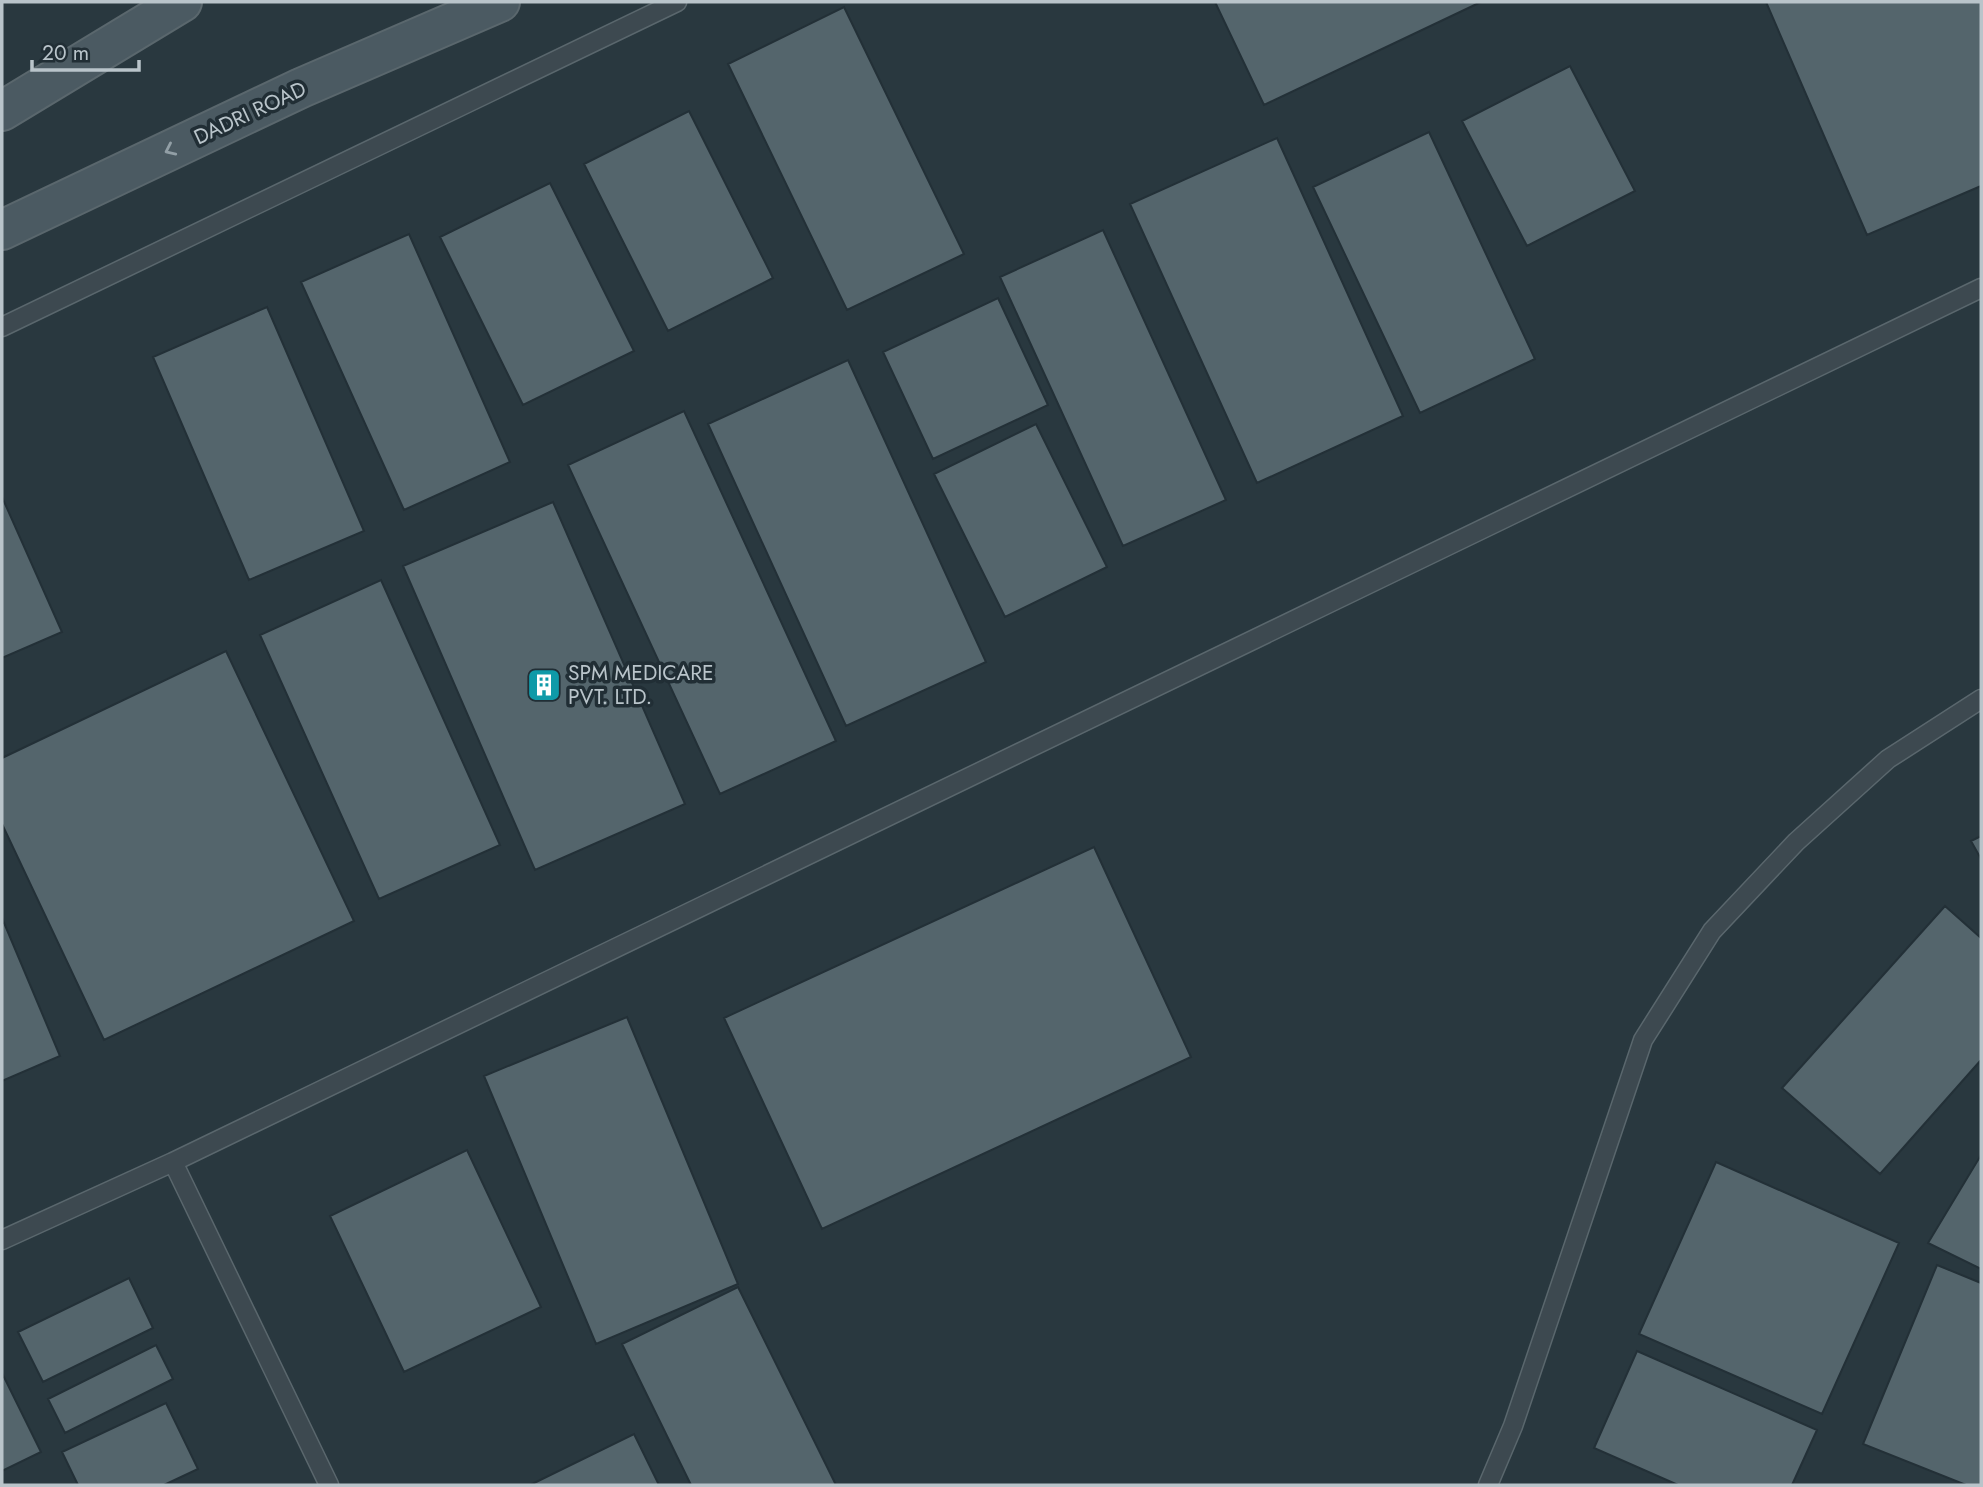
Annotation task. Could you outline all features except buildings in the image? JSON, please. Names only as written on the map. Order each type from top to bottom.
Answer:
[{"type":"main road","points":[[2,111],[182,2]]},
{"type":"main road","points":[[301,89],[456,2]]},
{"type":"main road","name":"DADRI ROAD","points":[[2,230],[301,89],[500,2]]},
{"type":"lane","points":[[2,327],[677,2]]},
{"type":"lane","points":[[2,1240],[173,1162],[1981,288]]},
{"type":"lane","points":[[1488,1485],[1513,1426],[1643,1040],[1712,931],[1796,842],[1888,759],[1981,699]]},
{"type":"lane","points":[[173,1162],[329,1485]]},
{"type":"place","name":"SPM MEDICARE PVT. LTD.","points":[[544,685]]}]
